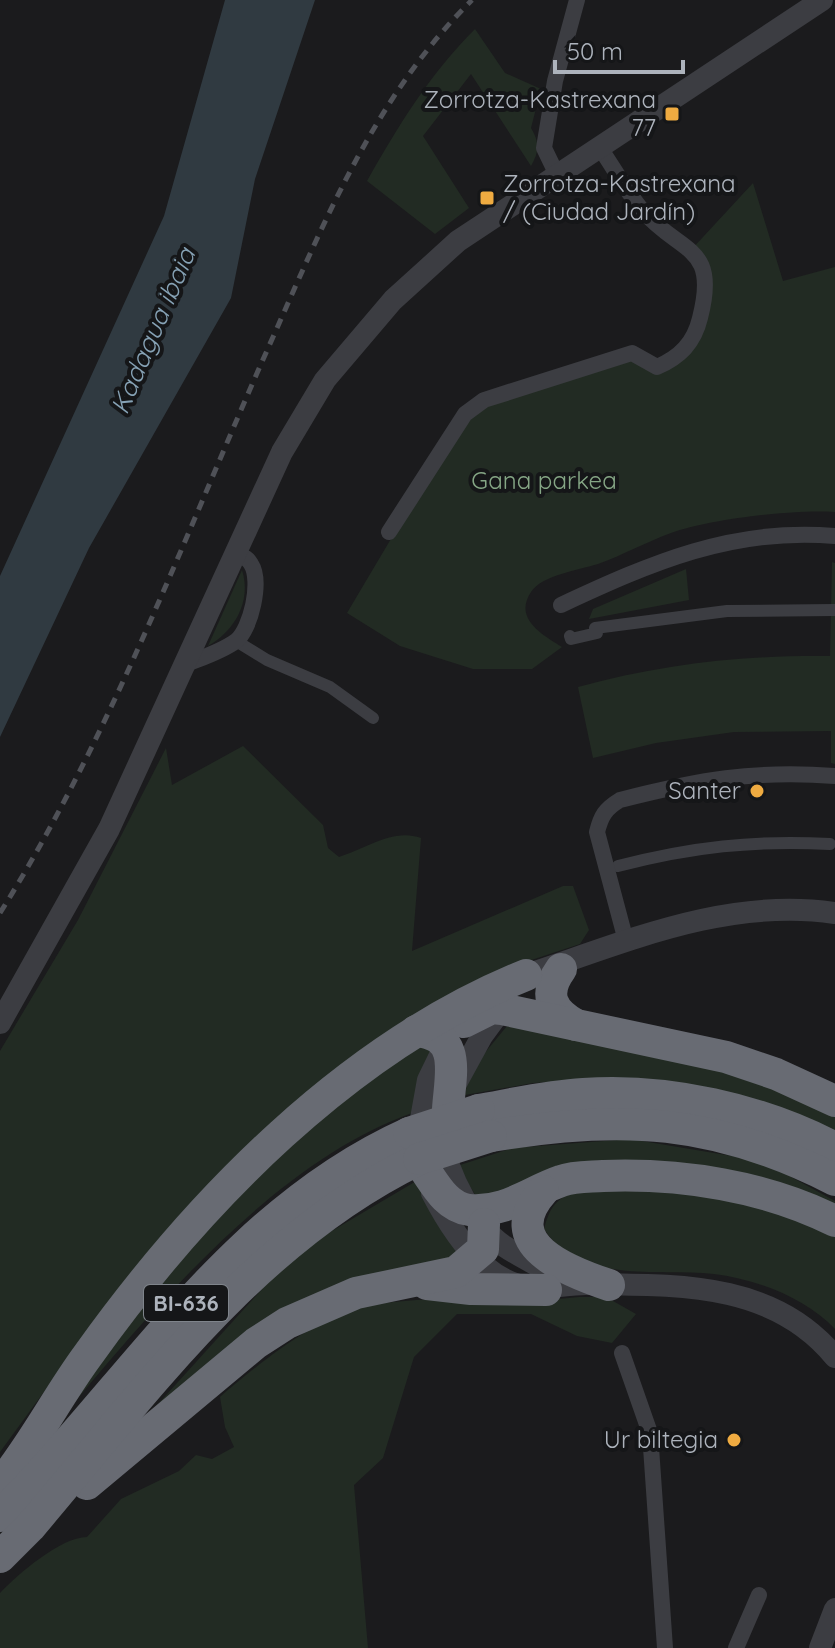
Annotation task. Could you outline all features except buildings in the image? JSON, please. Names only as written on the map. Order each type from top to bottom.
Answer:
[{"type":"highway","points":[[566,964],[552,982],[550,1001],[556,1014],[576,1025]]},
{"type":"highway","points":[[0,1485],[88,1354],[211,1207],[333,1089],[416,1031],[490,989],[526,975]]},
{"type":"highway","points":[[416,1031],[454,1034],[492,1008],[502,1009],[726,1057],[835,1101]]},
{"type":"highway","points":[[454,1034],[451,1060],[473,1118]]},
{"type":"highway","name":"BI-636","points":[[0,1557],[30,1527],[198,1331],[259,1269],[303,1230],[473,1118],[585,1094],[657,1096],[737,1111],[835,1148]]},
{"type":"highway","name":"BI-636","points":[[473,1118],[674,1126],[762,1147],[835,1180]]},
{"type":"highway","points":[[418,1154],[443,1197],[478,1217]]},
{"type":"highway","name":"BI-636","points":[[0,1516],[163,1329],[267,1223],[349,1163],[418,1154]]},
{"type":"highway","points":[[478,1217],[522,1201],[561,1181],[579,1177],[693,1178],[815,1211],[835,1221]]},
{"type":"highway","points":[[543,1191],[531,1204],[527,1229],[536,1246],[553,1264],[595,1285]]},
{"type":"highway","points":[[30,1527],[256,1343],[287,1323],[356,1293],[420,1283],[456,1272],[483,1249],[478,1217]]},
{"type":"highway","points":[[420,1283],[471,1289],[546,1290]]},
{"type":"street","points":[[557,175],[544,148],[555,81],[577,0]]},
{"type":"street","points":[[0,1023],[109,829],[302,417],[325,380],[357,340],[393,300],[458,241],[825,0],[835,9]]},
{"type":"street","points":[[389,532],[465,414],[484,400],[632,353],[657,367],[679,357],[697,330],[707,289],[704,268],[691,250],[641,209],[600,148]]},
{"type":"street","points":[[561,605],[691,549],[788,535],[835,536]]},
{"type":"street","points":[[184,665],[236,641],[253,610],[255,573],[252,564],[236,553]]},
{"type":"street","points":[[570,636],[571,639],[593,634],[595,628],[727,611],[834,610]]},
{"type":"street","points":[[236,641],[267,660],[330,687],[373,718]]},
{"type":"street","points":[[626,941],[597,832],[602,814],[611,806],[620,800],[699,780],[759,773],[835,776]]},
{"type":"street","points":[[618,866],[688,848],[716,845],[771,841],[830,844]]},
{"type":"street","points":[[835,913],[797,909],[735,913],[684,922],[526,975],[484,1001],[454,1034],[428,1080],[416,1138],[418,1154],[446,1221],[477,1256],[512,1282],[546,1290],[595,1285],[692,1289],[760,1300],[798,1321],[835,1357]]},
{"type":"street","points":[[566,964],[521,992],[502,1009],[453,1088],[473,1118],[442,1133],[445,1162],[478,1217],[501,1244],[559,1278],[595,1285]]},
{"type":"street","points":[[622,1353],[650,1433],[665,1648]]},
{"type":"street","points":[[736,1648],[759,1595]]},
{"type":"street","points":[[820,1648],[835,1609]]},
{"type":"green space","points":[[475,29],[505,73],[541,89],[531,128],[536,138],[537,152],[531,166],[471,74],[423,136],[469,208],[435,234],[367,181],[416,101]]},
{"type":"green space","name":"Gana parkea","points":[[753,183],[783,281],[835,267],[835,512],[798,512],[707,523],[543,581],[531,592],[526,602],[528,618],[562,647],[532,669],[473,669],[400,646],[347,613],[465,414],[632,353],[657,367],[679,357],[707,289],[691,250]]},
{"type":"green space","points":[[832,562],[835,563],[835,764],[831,763],[831,731],[734,732],[656,743],[593,758],[578,687],[703,662],[830,656]]},
{"type":"green space","points":[[686,569],[689,600],[589,619],[593,609]]},
{"type":"green space","points":[[242,570],[245,593],[238,614],[226,632],[208,646]]},
{"type":"green space","points":[[243,746],[323,825],[328,848],[339,857],[389,838],[421,838],[412,951],[563,886],[573,886],[589,930],[580,944],[504,969],[122,1285],[0,1452],[0,1051],[78,920],[166,748],[172,785]]},
{"type":"green space","points":[[507,1026],[725,1064],[835,1116],[835,1133],[623,1078],[533,1083],[465,1095],[469,1072]]},
{"type":"green space","points":[[421,1039],[438,1045],[412,1113],[357,1138],[305,1171],[254,1212],[159,1305],[35,1450],[179,1256],[295,1135]]},
{"type":"green space","points":[[630,1139],[762,1161],[835,1201],[835,1209],[698,1168],[476,1196],[457,1166],[512,1148]]},
{"type":"green space","points":[[418,1180],[461,1255],[367,1283],[149,1414],[274,1276],[320,1238]]},
{"type":"green space","points":[[590,1188],[716,1197],[775,1211],[835,1236],[835,1329],[795,1299],[747,1280],[714,1274],[622,1270],[578,1259],[560,1247],[544,1229],[550,1211],[559,1200]]},
{"type":"green space","points":[[606,1297],[636,1314],[612,1343],[577,1336],[531,1314],[457,1314],[414,1357],[383,1458],[354,1485],[368,1648],[0,1648],[0,1593],[53,1550],[87,1537],[121,1499],[179,1471],[196,1455],[212,1459],[234,1447],[225,1427],[220,1397],[304,1333],[342,1314],[386,1303]]},
{"type":"water","name":"Kadagua ibaia","points":[[225,0],[315,0],[255,179],[231,298],[89,548],[0,737],[0,576],[164,216]]},
{"type":"railway","points":[[0,913],[40,846],[111,707],[289,300],[354,163],[407,78],[437,38],[472,0]]},
{"type":"place","name":"Zorrotza-Kastrexana 77","points":[[672,114]]},
{"type":"place","name":"Zorrotza-Kastrexana / (Ciudad Jardín)","points":[[487,198]]},
{"type":"place","name":"Santer","points":[[757,791]]},
{"type":"place","name":"Ur biltegia","points":[[734,1440]]}]
